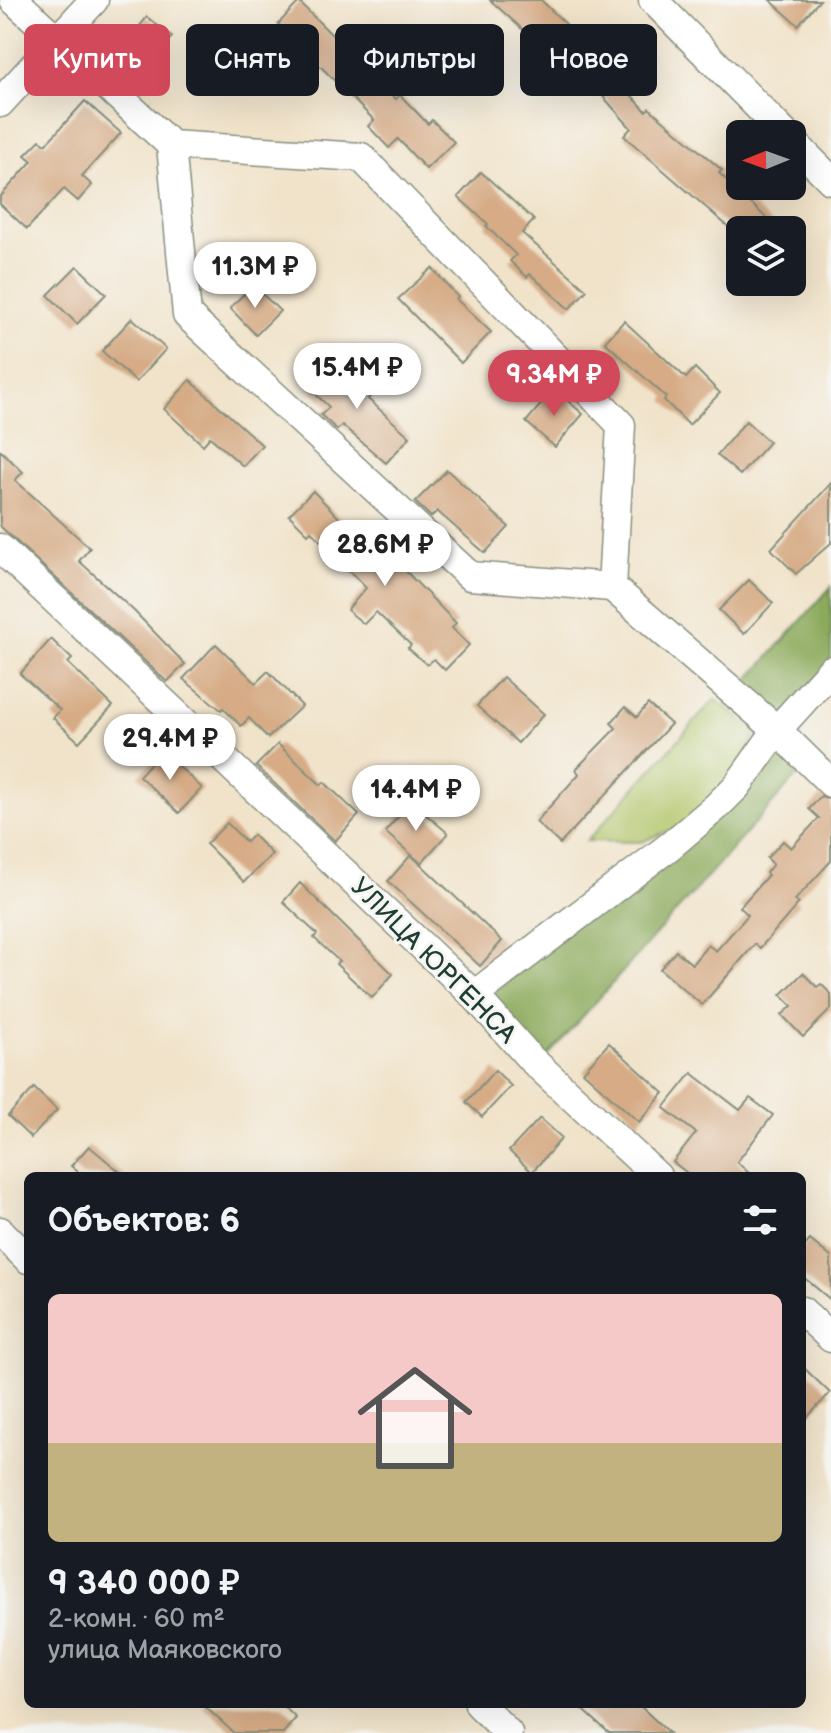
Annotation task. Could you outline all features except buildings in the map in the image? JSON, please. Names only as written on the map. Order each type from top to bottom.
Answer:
[{"type":"street","points":[[14,0],[38,24]]},
{"type":"street","points":[[71,24],[94,0]]},
{"type":"street","points":[[653,0],[771,120]]},
{"type":"street","points":[[0,103],[24,76]]},
{"type":"street","points":[[116,96],[171,145],[361,157],[621,425],[612,587]]},
{"type":"street","points":[[171,145],[187,315],[470,576],[612,587],[777,730],[831,783]]},
{"type":"street","points":[[806,155],[831,180]]},
{"type":"street","name":"УЛИЦА ЮРГЕНСА","points":[[0,548],[474,995],[530,1058],[653,1172]]},
{"type":"street","points":[[474,995],[670,846],[716,807],[737,786],[777,730],[831,670]]},
{"type":"street","points":[[0,1231],[24,1255]]},
{"type":"street","points":[[806,1315],[831,1338]]},
{"type":"street","points":[[483,1708],[508,1733]]},
{"type":"green space","points":[[831,587],[831,667],[782,722],[741,688]]},
{"type":"green space","points":[[715,699],[757,732],[733,779],[678,827],[641,842],[587,841]]},
{"type":"green space","points":[[777,740],[804,768],[546,1058],[485,1001]]}]
